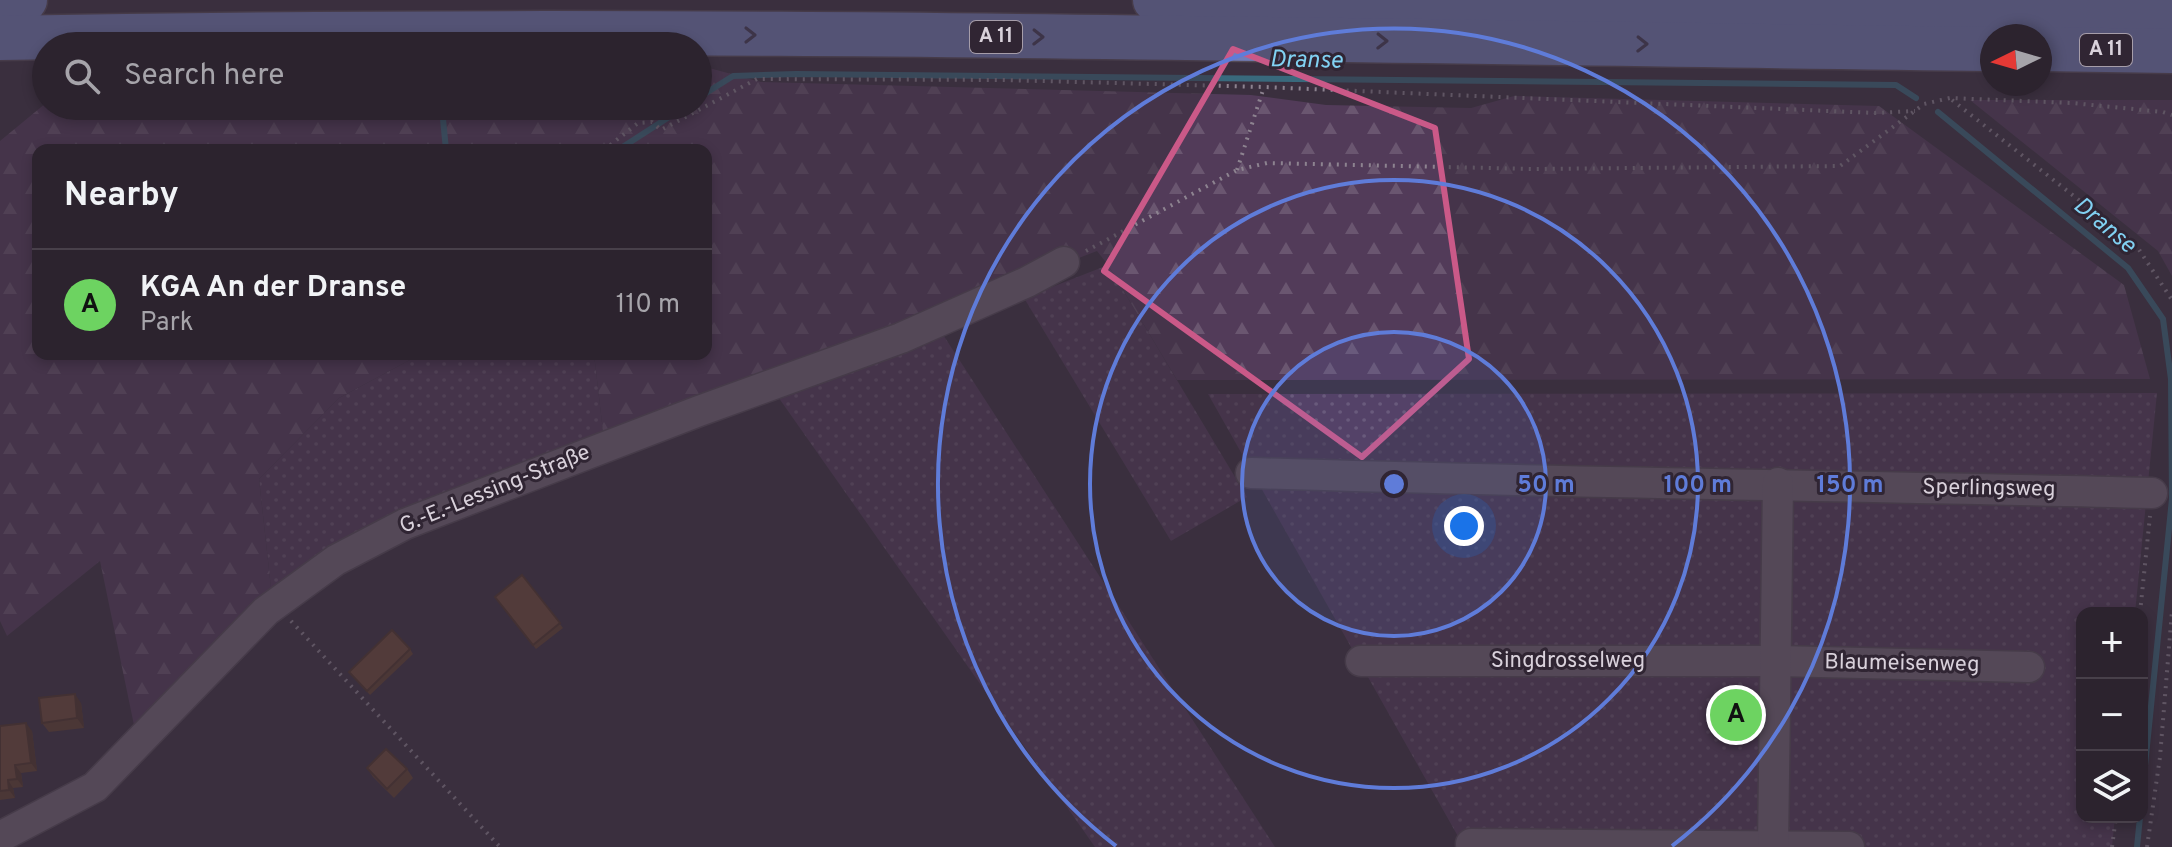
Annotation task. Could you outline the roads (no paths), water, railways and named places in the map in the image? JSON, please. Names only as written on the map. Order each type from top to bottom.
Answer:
[{"type":"highway","points":[[0,1],[25,0]]},
{"type":"highway","name":"A 11","points":[[1155,0],[1980,28]]},
{"type":"highway","points":[[2048,24],[2108,0]]},
{"type":"highway","name":"A 11","points":[[2052,27],[2172,11]]},
{"type":"highway","name":"A 11","points":[[2052,33],[2172,51]]},
{"type":"highway","name":"A 11","points":[[712,34],[1980,49]]},
{"type":"highway","name":"A 11","points":[[0,38],[32,37]]},
{"type":"street","name":"G.-E.-Lessing-Straße","points":[[0,837],[95,787],[266,611],[336,560],[405,524],[686,416],[901,338],[1027,282],[1064,262]]},
{"type":"street","name":"Sperlingsweg","points":[[1251,473],[1535,482],[1778,483],[2152,493]]},
{"type":"street","points":[[1773,846],[1778,483]]},
{"type":"street","name":"Singdrosselweg","points":[[1361,661],[1776,661]]},
{"type":"street","name":"Blaumeisenweg","points":[[1776,661],[2029,667]]},
{"type":"street","points":[[1471,844],[1849,847]]},
{"type":"waterway","name":"Dranse","points":[[712,89],[733,76],[796,74],[1896,85],[1916,98]]},
{"type":"waterway","name":"Dranse","points":[[1938,112],[2128,268],[2163,319],[2171,379],[2172,499],[2146,751]]},
{"type":"waterway","name":"Dranse","points":[[443,120],[445,144]]},
{"type":"waterway","name":"Dranse","points":[[627,144],[664,120]]},
{"type":"waterway","name":"Dranse","points":[[2137,847],[2139,823]]},
{"type":"place","name":"KGA An der Dranse","points":[[1736,715]]}]
